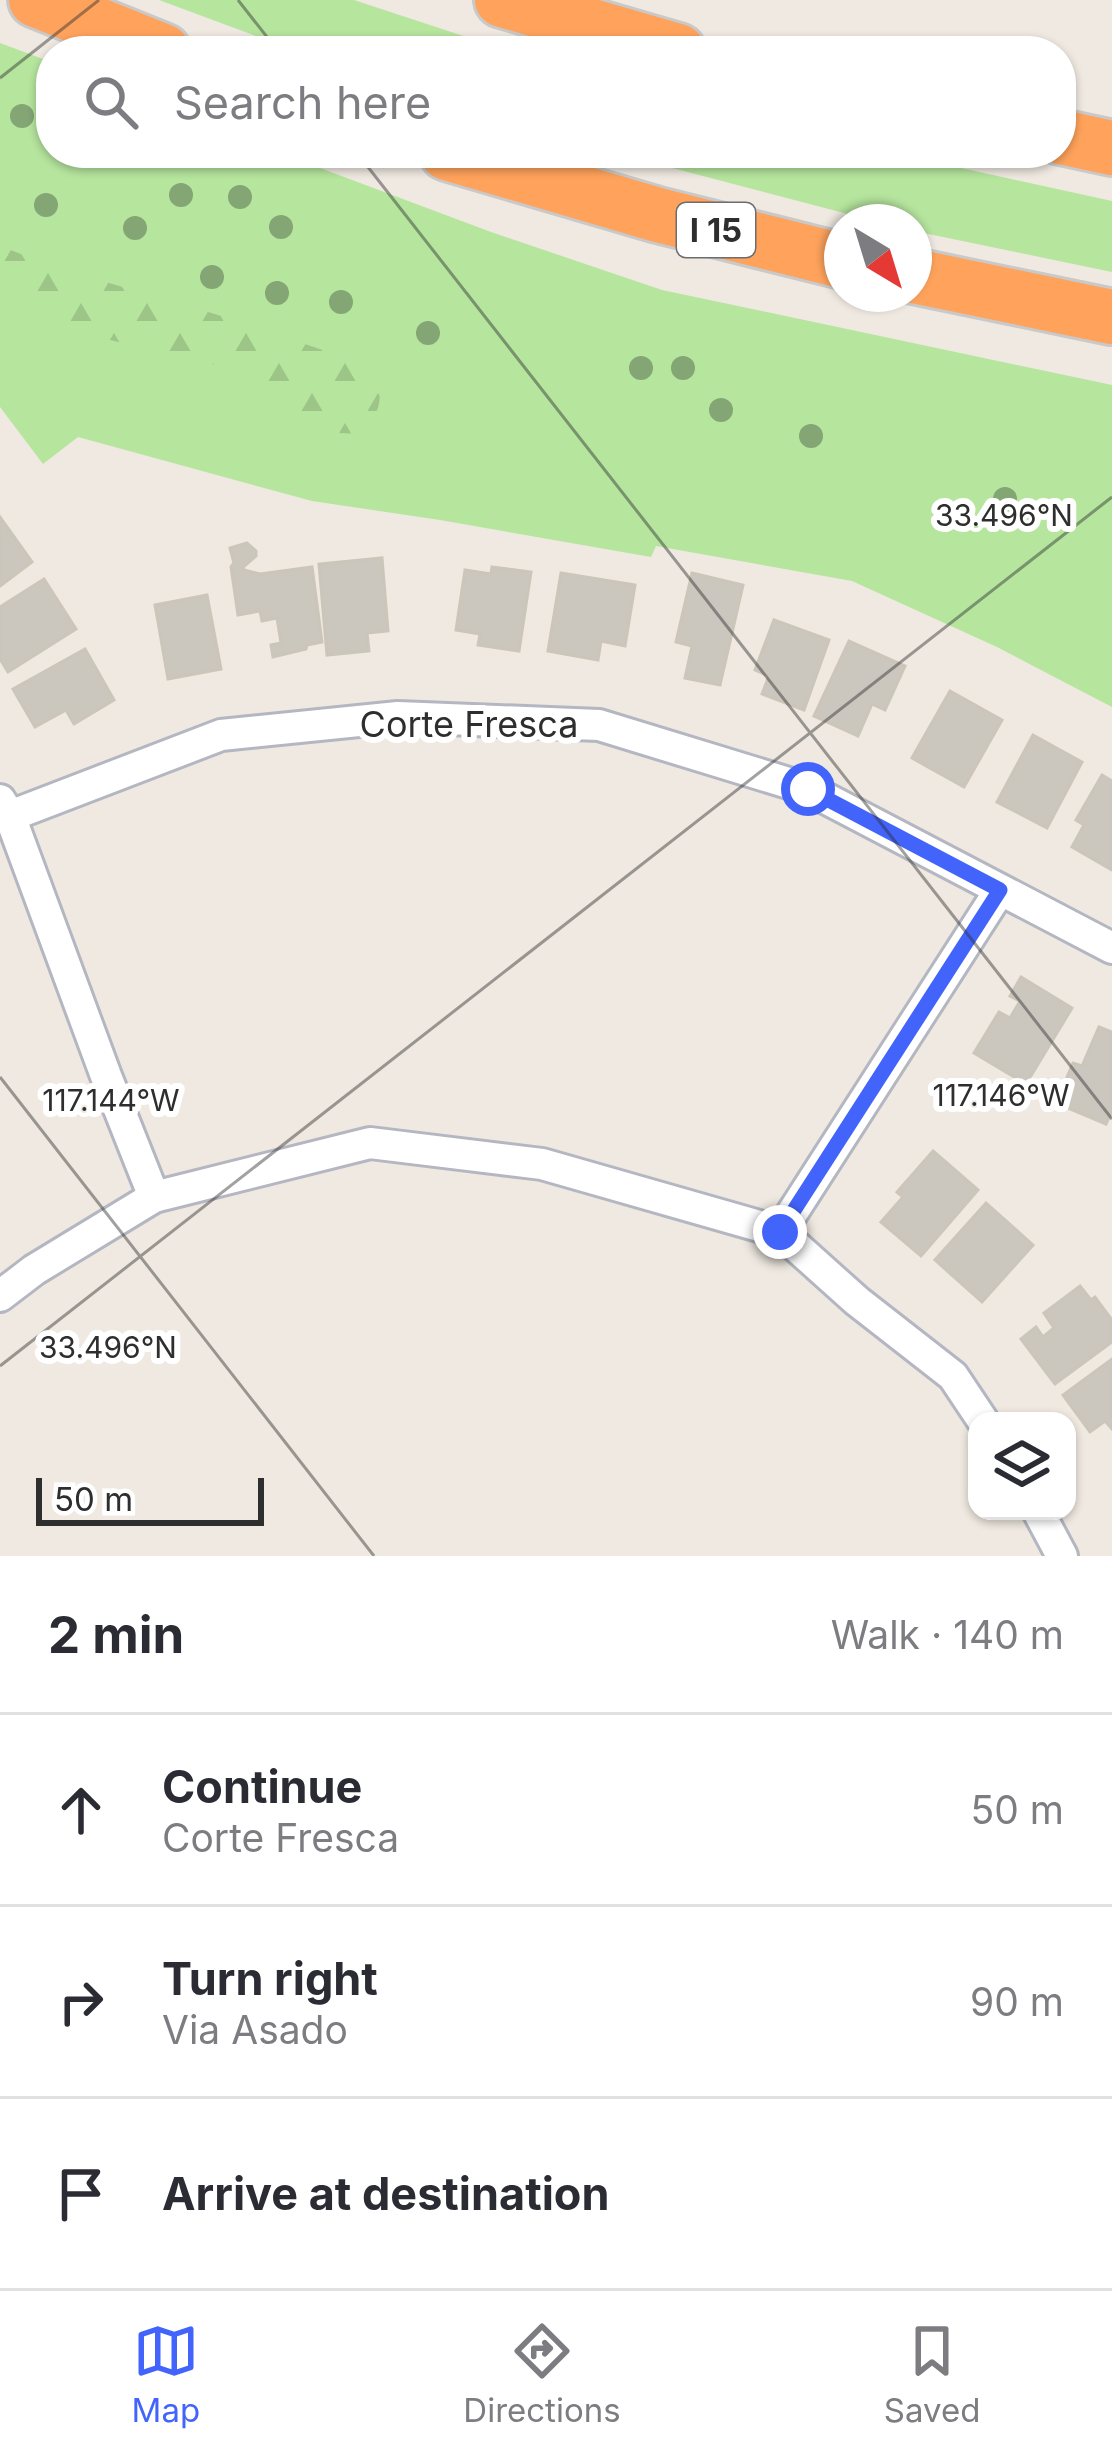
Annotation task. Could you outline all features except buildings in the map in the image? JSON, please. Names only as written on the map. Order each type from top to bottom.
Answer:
[{"type":"highway","points":[[36,0],[126,36]]},
{"type":"highway","points":[[502,0],[626,36]]},
{"type":"highway","points":[[1076,140],[1112,148]]},
{"type":"highway","name":"I 15","points":[[498,168],[824,256]]},
{"type":"highway","points":[[932,280],[1112,317]]},
{"type":"street","name":"Corte Fresca","points":[[5,808],[221,735],[398,717],[598,725],[808,789],[1112,948]]},
{"type":"street","points":[[5,808],[154,1197]]},
{"type":"street","points":[[780,1232],[1000,890]]},
{"type":"street","points":[[0,1296],[154,1197],[370,1143],[542,1164],[780,1232],[857,1301],[953,1376],[977,1412]]},
{"type":"street","points":[[1043,1520],[1062,1556]]},
{"type":"green space","points":[[159,0],[354,0],[463,36],[256,36]]},
{"type":"green space","points":[[0,43],[36,56],[36,168],[320,168],[662,290],[1112,385],[1112,707],[997,647],[852,581],[656,546],[651,557],[312,501],[78,437],[43,464],[0,407]]},
{"type":"green space","points":[[672,168],[961,168],[1112,201],[1112,272],[932,235],[932,204],[824,204],[824,208]]},
{"type":"green space","points":[[0,246],[333,354],[375,384],[380,397],[377,409],[364,434],[314,432],[280,422],[233,369],[34,322],[0,281]]},
{"type":"route","points":[[780,1232],[1000,890],[808,789]]}]
